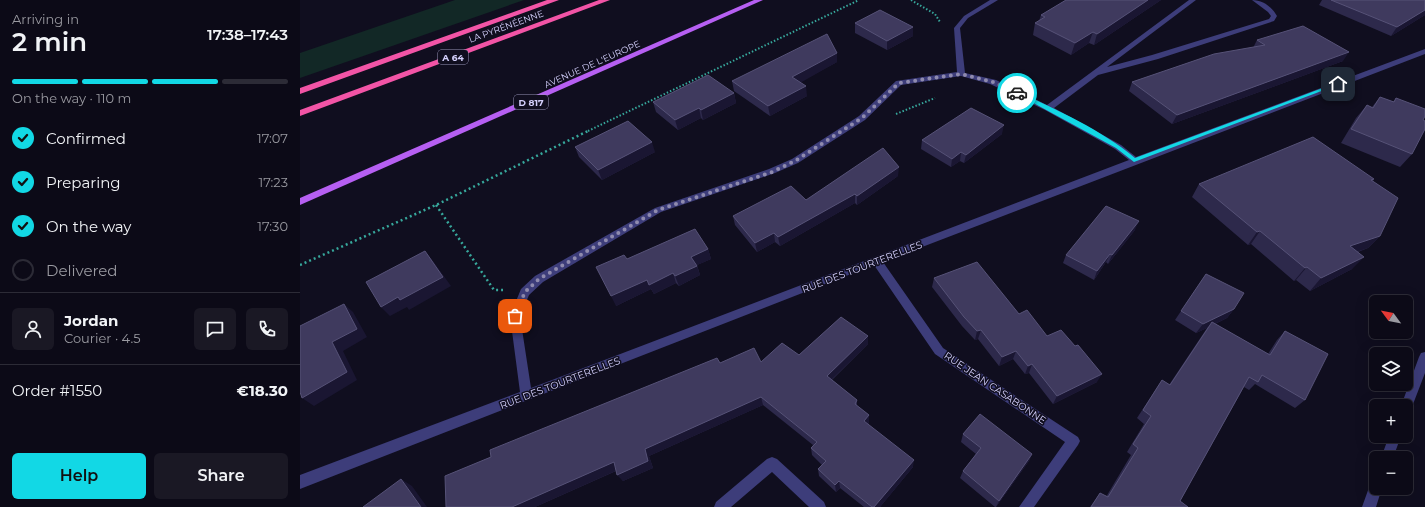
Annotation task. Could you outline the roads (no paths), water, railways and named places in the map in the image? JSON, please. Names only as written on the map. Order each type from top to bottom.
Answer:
[{"type":"highway","name":"LA PYRÉNÉENNE","points":[[300,91],[555,0]]},
{"type":"highway","name":"LA PYRÉNÉENNE","points":[[300,113],[606,0]]},
{"type":"main road","name":"AVENUE DE L'EUROPE","points":[[300,202],[760,0]]},
{"type":"street","points":[[961,74],[957,28],[966,16],[995,0]]},
{"type":"street","points":[[1048,108],[1193,0]]},
{"type":"street","points":[[1095,72],[1155,57],[1272,20],[1274,16],[1271,11],[1255,0]]},
{"type":"street","name":"RUE DES TOURTERELLES","points":[[300,482],[877,261],[1134,160],[1425,51]]},
{"type":"street","points":[[526,396],[515,316],[525,292],[539,279],[658,210],[772,172],[795,161],[862,118],[899,83],[961,74],[993,82],[1048,108],[1118,147],[1134,160]]},
{"type":"street","name":"RUE JEAN CASABONNE","points":[[877,261],[939,351],[1074,441],[1026,507]]},
{"type":"street","points":[[1409,399],[1425,357]]},
{"type":"street","points":[[721,507],[772,463],[819,507]]},
{"type":"street","points":[[1369,507],[1373,495]]}]
